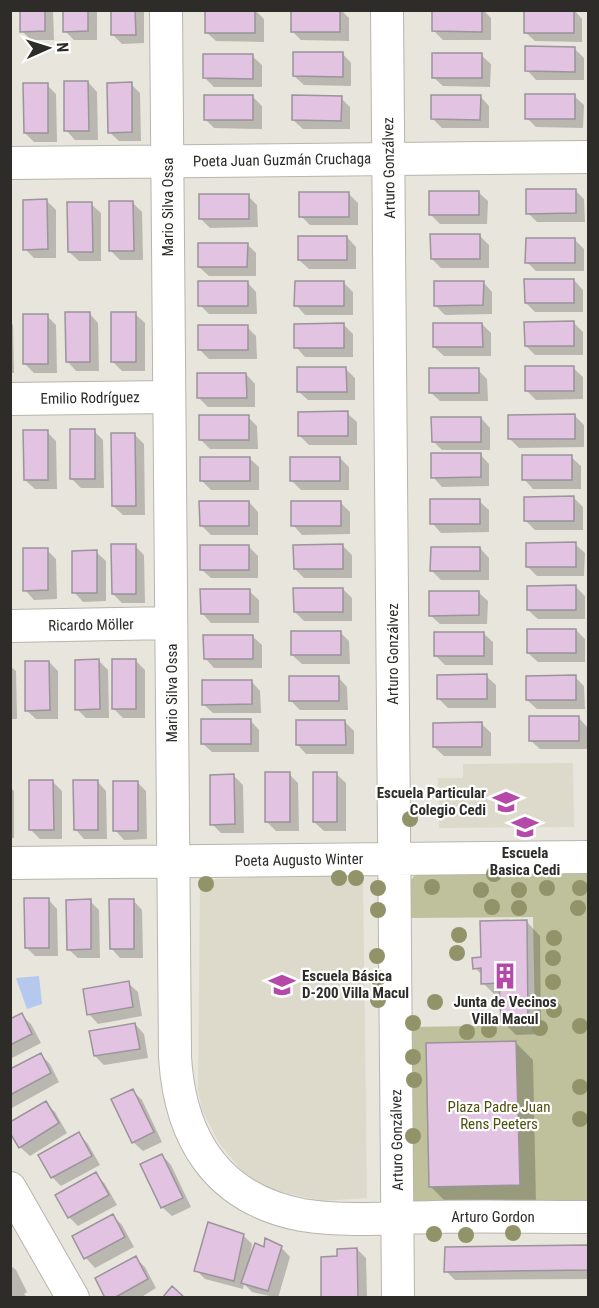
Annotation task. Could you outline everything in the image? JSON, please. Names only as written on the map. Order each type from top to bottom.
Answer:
[{"type":"street","name":"Mario Silva Ossa","points":[[166,10],[176,1082],[181,1106],[189,1127],[205,1157],[226,1181],[242,1193],[260,1203],[304,1215],[328,1218],[398,1218]]},
{"type":"street","name":"Arturo Gonzálvez","points":[[387,10],[398,1298]]},
{"type":"street","name":"Poeta Juan Guzmán Cruchaga","points":[[10,164],[588,157]]},
{"type":"street","name":"Emilio Rodríguez","points":[[10,399],[169,397]]},
{"type":"street","name":"Ricardo Möller","points":[[10,626],[171,623]]},
{"type":"street","name":"Poeta Augusto Winter","points":[[10,863],[588,857]]},
{"type":"street","points":[[10,1188],[73,1298]]},
{"type":"street","name":"Arturo Gordon","points":[[398,1218],[588,1216]]},
{"type":"shaded area","name":"Escuela Particular Colegio Cedi","points":[[573,763],[574,827],[439,828],[438,778],[463,778],[463,764]]},
{"type":"shaded area","name":"Escuela Básica D-200 Villa Macul","points":[[363,872],[367,1198],[323,1201],[272,1190],[256,1182],[243,1172],[219,1143],[202,1110],[198,1090],[200,880]]},
{"type":"green space","name":"Plaza Padre Juan Rens Peeters","points":[[588,868],[588,1207],[411,1204],[409,1027],[535,1025],[533,917],[407,918],[407,885],[419,870]]},
{"type":"water","points":[[39,976],[42,1004],[27,1009],[16,978]]},
{"type":"building","points":[[20,10],[45,10],[45,31],[20,32]]},
{"type":"building","points":[[63,10],[88,10],[88,31],[63,32]]},
{"type":"building","points":[[111,10],[135,10],[136,35],[111,35]]},
{"type":"building","points":[[205,10],[255,10],[255,33],[205,33]]},
{"type":"building","points":[[291,10],[340,10],[340,32],[291,32]]},
{"type":"building","points":[[432,10],[482,10],[482,32],[432,31]]},
{"type":"building","points":[[524,10],[574,10],[574,33],[524,33]]},
{"type":"building","points":[[525,46],[575,47],[575,72],[525,71]]},
{"type":"building","points":[[293,52],[343,52],[343,77],[293,76]]},
{"type":"building","points":[[432,53],[482,53],[482,78],[432,78]]},
{"type":"building","points":[[203,54],[253,54],[253,79],[203,78]]},
{"type":"building","points":[[64,81],[88,81],[89,131],[64,131]]},
{"type":"building","points":[[132,82],[132,132],[108,133],[107,83]]},
{"type":"building","points":[[23,83],[48,83],[48,133],[24,133]]},
{"type":"building","points":[[525,94],[575,94],[575,119],[525,119]]},
{"type":"building","points":[[204,95],[253,95],[253,120],[204,120]]},
{"type":"building","points":[[292,95],[342,96],[341,121],[292,120]]},
{"type":"building","points":[[431,95],[481,95],[480,120],[431,119]]},
{"type":"building","points":[[526,189],[576,189],[576,213],[526,214]]},
{"type":"building","points":[[429,191],[479,191],[479,215],[429,215]]},
{"type":"building","points":[[299,192],[349,192],[349,217],[299,217]]},
{"type":"building","points":[[199,194],[249,194],[249,219],[199,219]]},
{"type":"building","points":[[47,199],[48,249],[23,250],[23,200]]},
{"type":"building","points":[[109,201],[133,201],[134,251],[109,251]]},
{"type":"building","points":[[67,202],[92,202],[93,252],[68,252]]},
{"type":"building","points":[[430,234],[480,234],[480,259],[431,259]]},
{"type":"building","points":[[298,236],[347,236],[347,260],[298,260]]},
{"type":"building","points":[[526,238],[575,238],[575,263],[525,263]]},
{"type":"building","points":[[198,243],[248,243],[247,267],[198,267]]},
{"type":"building","points":[[524,279],[574,279],[574,303],[525,303]]},
{"type":"building","points":[[198,281],[248,281],[248,306],[198,306]]},
{"type":"building","points":[[295,281],[344,281],[344,306],[294,306]]},
{"type":"building","points":[[434,281],[484,281],[483,305],[434,306]]},
{"type":"building","points":[[65,312],[90,312],[90,362],[66,362]]},
{"type":"building","points":[[111,312],[136,312],[136,362],[111,362]]},
{"type":"building","points":[[23,314],[48,314],[48,364],[23,364]]},
{"type":"building","points":[[574,321],[574,346],[525,346],[524,322]]},
{"type":"building","points":[[344,323],[344,348],[294,348],[294,324]]},
{"type":"building","points":[[433,323],[482,323],[483,347],[433,347]]},
{"type":"building","points":[[198,325],[248,325],[248,350],[198,350]]},
{"type":"building","points":[[525,366],[574,366],[574,391],[525,391]]},
{"type":"building","points":[[297,367],[346,367],[347,392],[297,392]]},
{"type":"building","points":[[429,368],[479,368],[479,393],[429,393]]},
{"type":"building","points":[[197,373],[246,373],[247,398],[197,398]]},
{"type":"building","points":[[348,411],[348,436],[298,436],[298,412]]},
{"type":"building","points":[[575,414],[575,439],[508,439],[508,415]]},
{"type":"building","points":[[199,415],[249,415],[249,440],[199,440]]},
{"type":"building","points":[[431,417],[481,417],[481,442],[432,442]]},
{"type":"building","points":[[70,429],[95,429],[95,479],[70,479]]},
{"type":"building","points":[[23,430],[48,430],[48,480],[24,480]]},
{"type":"building","points":[[111,433],[135,433],[136,506],[112,506]]},
{"type":"building","points":[[431,453],[481,453],[481,477],[431,478]]},
{"type":"building","points":[[522,455],[572,455],[572,480],[522,480]]},
{"type":"building","points":[[200,457],[250,457],[250,481],[200,481]]},
{"type":"building","points":[[290,457],[340,457],[340,481],[290,481]]},
{"type":"building","points":[[574,496],[574,521],[524,521],[524,497]]},
{"type":"building","points":[[430,499],[480,499],[480,524],[430,524]]},
{"type":"building","points":[[199,501],[249,501],[249,526],[200,526]]},
{"type":"building","points":[[291,501],[341,501],[341,526],[291,526]]},
{"type":"building","points":[[576,542],[576,567],[526,567],[526,543]]},
{"type":"building","points":[[111,544],[136,544],[136,594],[112,594]]},
{"type":"building","points":[[343,544],[343,569],[294,569],[293,545]]},
{"type":"building","points":[[200,545],[249,545],[249,570],[200,570]]},
{"type":"building","points":[[431,547],[480,547],[480,571],[430,571]]},
{"type":"building","points":[[23,548],[48,548],[48,590],[23,591]]},
{"type":"building","points":[[97,550],[97,593],[72,593],[72,551]]},
{"type":"building","points":[[576,585],[576,610],[527,610],[527,586]]},
{"type":"building","points":[[293,588],[343,588],[343,612],[294,612]]},
{"type":"building","points":[[200,589],[250,589],[250,614],[201,614]]},
{"type":"building","points":[[429,591],[479,591],[479,615],[429,616]]},
{"type":"building","points":[[527,629],[576,629],[576,653],[527,653]]},
{"type":"building","points":[[291,631],[341,631],[341,655],[291,655]]},
{"type":"building","points":[[434,632],[484,632],[484,656],[434,656]]},
{"type":"building","points":[[203,635],[253,635],[253,659],[204,659]]},
{"type":"building","points":[[99,659],[100,709],[75,710],[75,660]]},
{"type":"building","points":[[112,659],[136,659],[136,709],[112,709]]},
{"type":"building","points":[[25,661],[49,661],[50,710],[25,711]]},
{"type":"building","points":[[487,674],[487,699],[437,699],[437,675]]},
{"type":"building","points":[[576,675],[576,700],[526,700],[526,676]]},
{"type":"building","points":[[289,676],[339,676],[339,701],[289,701]]},
{"type":"building","points":[[202,680],[252,680],[252,704],[202,705]]},
{"type":"building","points":[[529,716],[579,716],[579,741],[529,741]]},
{"type":"building","points":[[201,719],[251,719],[251,744],[201,744]]},
{"type":"building","points":[[296,720],[345,720],[346,745],[296,745]]},
{"type":"building","points":[[482,722],[482,747],[433,747],[433,723]]},
{"type":"building","points":[[265,772],[290,772],[290,822],[265,822]]},
{"type":"building","points":[[313,772],[337,772],[337,822],[313,822]]},
{"type":"building","points":[[234,774],[235,824],[210,825],[210,775]]},
{"type":"building","points":[[29,780],[53,780],[54,830],[29,830]]},
{"type":"building","points":[[73,780],[98,780],[98,830],[74,830]]},
{"type":"building","points":[[113,781],[138,781],[138,831],[113,831]]},
{"type":"building","points":[[24,898],[49,898],[49,948],[25,948]]},
{"type":"building","points":[[91,899],[91,949],[67,950],[66,900]]},
{"type":"building","points":[[109,899],[134,899],[134,949],[110,949]]},
{"type":"building","name":"Junta de Vecinos Villa Macul","points":[[527,920],[528,1021],[501,1022],[499,983],[481,984],[481,968],[473,969],[472,958],[481,957],[480,921]]},
{"type":"building","points":[[129,981],[133,1007],[87,1015],[83,989]]},
{"type":"building","points":[[22,1013],[32,1034],[10,1045],[10,1019]]},
{"type":"building","points":[[135,1023],[140,1049],[94,1056],[89,1031]]},
{"type":"building","points":[[516,1041],[520,1185],[429,1187],[426,1043]]},
{"type":"building","points":[[41,1053],[51,1073],[10,1095],[10,1069]]},
{"type":"building","points":[[133,1089],[154,1132],[132,1143],[111,1099]]},
{"type":"building","points":[[46,1101],[59,1123],[19,1148],[10,1133],[10,1122]]},
{"type":"building","points":[[79,1132],[92,1156],[51,1178],[38,1155]]},
{"type":"building","points":[[162,1154],[183,1198],[161,1208],[140,1164]]},
{"type":"building","points":[[96,1172],[109,1195],[68,1218],[55,1195]]},
{"type":"building","points":[[113,1214],[125,1237],[84,1259],[72,1236]]},
{"type":"building","points":[[208,1222],[244,1234],[234,1281],[194,1271]]},
{"type":"building","points":[[265,1238],[282,1246],[268,1291],[241,1283],[255,1243],[264,1247]]},
{"type":"building","points":[[588,1245],[588,1270],[444,1272],[445,1247]]},
{"type":"building","points":[[357,1248],[358,1298],[321,1298],[321,1257],[337,1256],[337,1249]]},
{"type":"building","points":[[136,1256],[148,1279],[114,1298],[105,1298],[95,1278]]},
{"type":"building","points":[[172,1286],[185,1298],[162,1298]]},
{"type":"place","name":"Escuela Particular Colegio Cedi","points":[[506,802]]},
{"type":"place","name":"Escuela Basica Cedi","points":[[525,827]]},
{"type":"place","name":"Junta de Vecinos Villa Macul","points":[[505,976]]},
{"type":"place","name":"Escuela Básica D-200 Villa Macul","points":[[282,985]]}]
